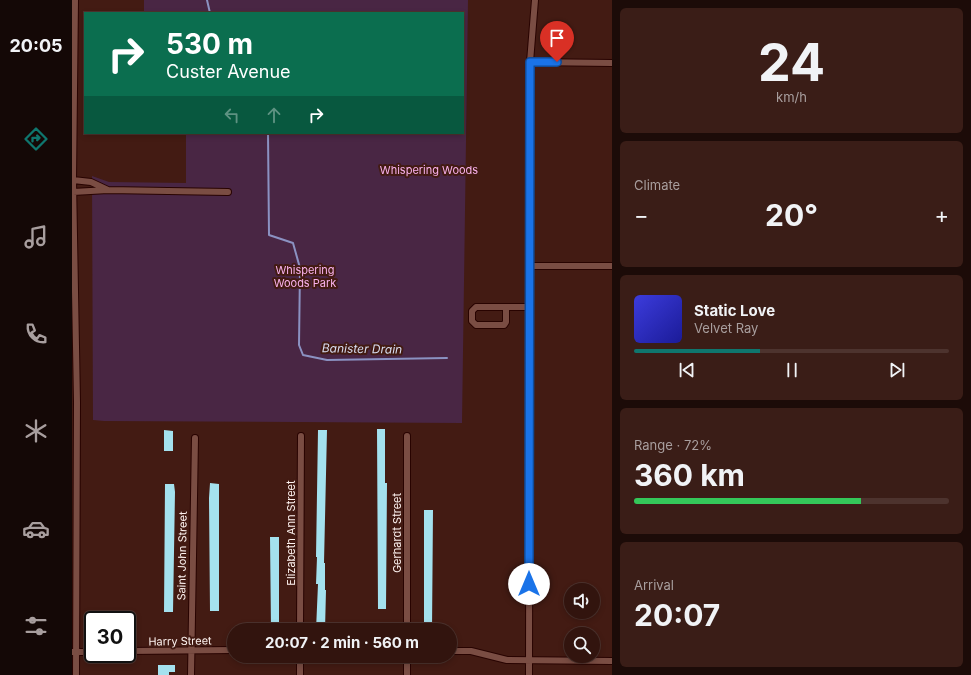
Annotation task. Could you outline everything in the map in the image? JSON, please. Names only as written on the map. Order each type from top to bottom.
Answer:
[{"type":"street","points":[[75,0],[73,266],[74,652],[76,675]]},
{"type":"street","points":[[529,675],[530,62],[534,0]]},
{"type":"street","points":[[530,62],[612,63]]},
{"type":"street","points":[[73,180],[91,182],[108,190]]},
{"type":"street","points":[[73,192],[108,190],[228,192]]},
{"type":"street","points":[[529,266],[612,266]]},
{"type":"street","points":[[506,307],[506,322],[504,325],[473,324],[472,311],[476,307],[506,307],[529,307]]},
{"type":"street","name":"Elizabeth Ann Street","points":[[300,623],[301,436]]},
{"type":"street","name":"Gerhardt Street","points":[[407,436],[407,623]]},
{"type":"street","name":"Saint John Street","points":[[191,675],[195,438]]},
{"type":"street","name":"Harry Street","points":[[136,651],[227,650]]},
{"type":"street","points":[[457,650],[471,651],[500,659],[530,661],[612,660]]},
{"type":"street","points":[[300,663],[300,675]]},
{"type":"street","points":[[407,663],[407,675]]},
{"type":"green space","name":"Whispering Woods Park","points":[[144,0],[468,0],[462,423],[93,420],[92,176],[109,182],[186,183],[186,134],[464,134],[464,12],[144,12]]},
{"type":"building","points":[[377,429],[385,429],[385,483],[387,483],[386,609],[378,609]]},
{"type":"building","points":[[164,430],[173,431],[173,451],[164,451]]},
{"type":"building","points":[[318,430],[327,430],[324,563],[326,590],[325,623],[316,623],[318,584],[316,584]]},
{"type":"building","points":[[210,483],[219,484],[219,611],[210,611]]},
{"type":"building","points":[[165,484],[174,484],[175,492],[173,612],[164,612]]},
{"type":"building","points":[[424,510],[433,510],[432,623],[424,623]]},
{"type":"building","points":[[270,537],[279,537],[279,623],[271,623]]},
{"type":"building","points":[[158,665],[175,665],[175,672],[169,672],[169,675],[158,675]]},
{"type":"waterway","name":"Banister Drain","points":[[207,0],[210,12]]},
{"type":"waterway","name":"Banister Drain","points":[[268,134],[269,235],[293,243],[300,268],[299,345],[303,355],[327,360],[447,358]]},
{"type":"route","points":[[529,584],[530,62],[557,62]]},
{"type":"park label","name":"Whispering Woods","points":[[429,170]]}]
